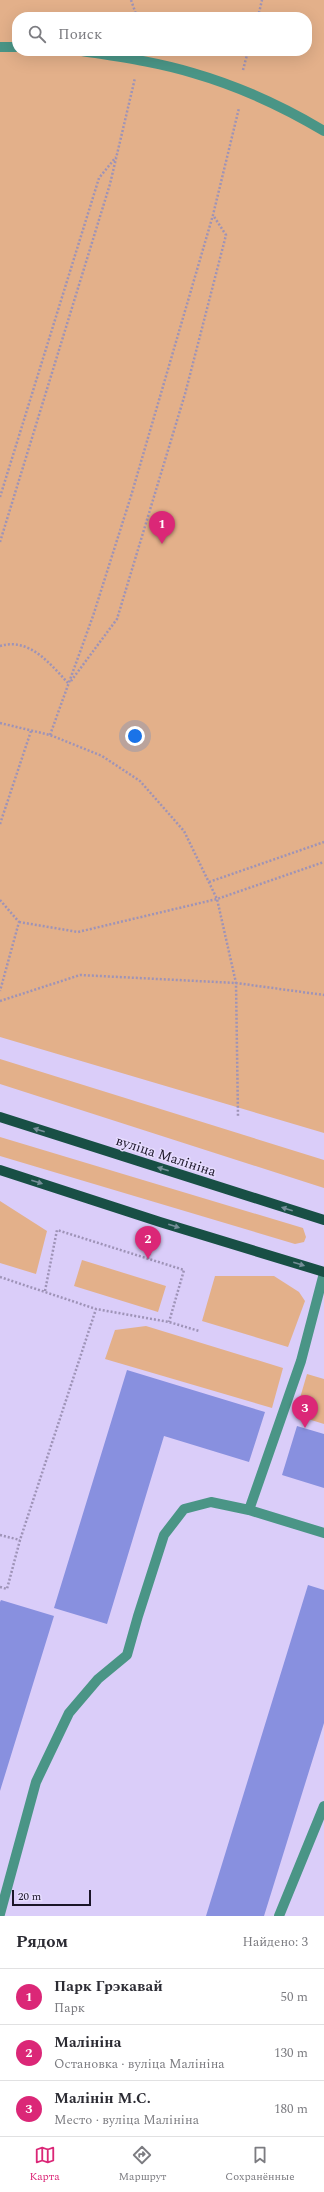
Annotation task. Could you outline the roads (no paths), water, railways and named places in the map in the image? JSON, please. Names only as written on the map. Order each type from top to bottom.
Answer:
[{"type":"main road","name":"вуліца Малініна","points":[[0,1117],[324,1220]]},
{"type":"main road","points":[[0,1170],[160,1222],[324,1272]]},
{"type":"street","points":[[0,47],[12,47]]},
{"type":"street","points":[[114,56],[193,72],[238,89],[324,131]]},
{"type":"street","points":[[249,1510],[301,1360],[324,1272]]},
{"type":"street","points":[[0,1914],[36,1782],[69,1713],[98,1679],[127,1655],[164,1535],[184,1508],[212,1502],[249,1510],[324,1533]]},
{"type":"street","points":[[279,1916],[324,1806]]},
{"type":"place","name":"Парк Грэкавай","points":[[162,544]]},
{"type":"place","name":"Малініна","points":[[148,1259]]},
{"type":"place","name":"Малінін М.С.","points":[[305,1428]]}]
